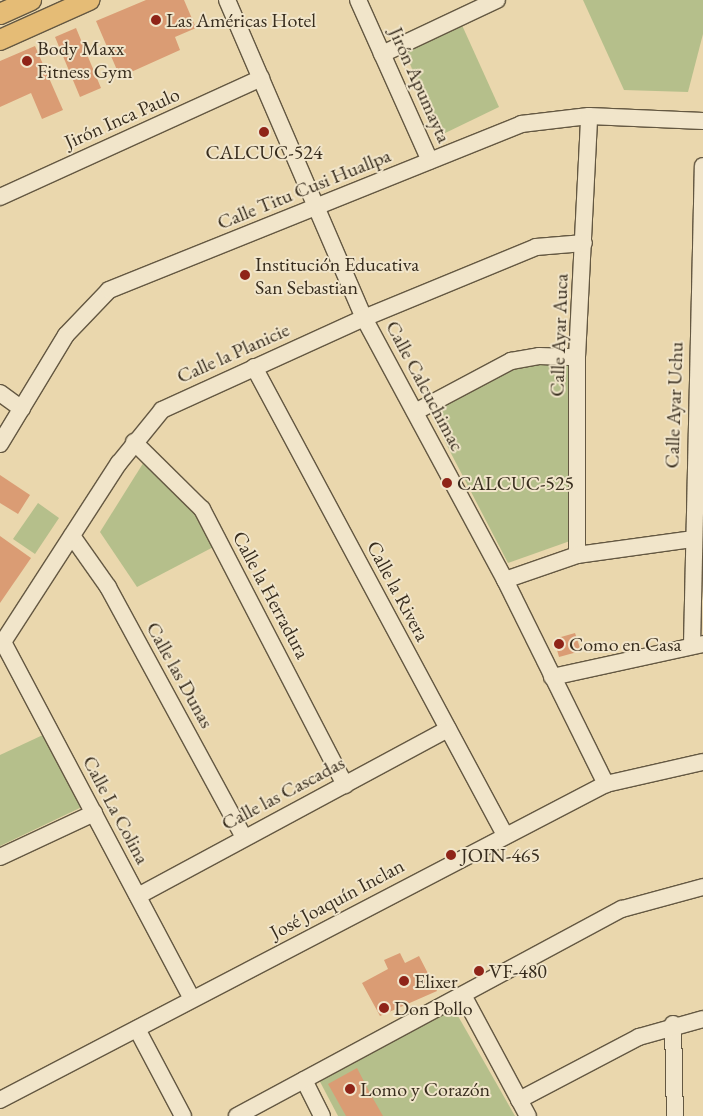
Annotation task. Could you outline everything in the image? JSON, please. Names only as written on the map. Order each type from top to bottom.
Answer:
[{"type":"main road","points":[[0,3],[7,0]]},
{"type":"main road","points":[[0,14],[31,0]]},
{"type":"main road","points":[[0,29],[64,0]]},
{"type":"main road","points":[[0,40],[89,0]]},
{"type":"street","name":"Calle Calcuchimac","points":[[228,0],[364,318],[505,580],[606,784]]},
{"type":"street","name":"Jirón Apumayta","points":[[358,0],[430,161]]},
{"type":"street","points":[[382,54],[496,0]]},
{"type":"street","name":"Jirón Inca Paulo","points":[[0,197],[261,78]]},
{"type":"street","name":"Calle Titu Cusi Huallpa","points":[[0,444],[66,335],[109,290],[316,209],[521,124],[589,116],[703,121]]},
{"type":"street","name":"Calle Ayar Auca","points":[[578,555],[578,357],[589,116]]},
{"type":"street","name":"Calle Ayar Uchu","points":[[698,645],[692,538],[703,166]]},
{"type":"street","name":"Calle la Planicie","points":[[2,642],[134,442],[152,420],[174,402],[364,318],[536,247],[584,243]]},
{"type":"street","points":[[415,412],[507,363],[536,356],[578,357]]},
{"type":"street","name":"Calle la Rivera","points":[[254,366],[505,835]]},
{"type":"street","points":[[0,393],[22,408]]},
{"type":"street","name":"Calle la Herradura","points":[[134,442],[202,509],[345,785]]},
{"type":"street","name":"Calle las Dunas","points":[[72,536],[108,587],[244,837]]},
{"type":"street","points":[[505,580],[578,555],[692,538]]},
{"type":"street","name":"Calle La Colina","points":[[2,642],[192,999]]},
{"type":"street","points":[[552,677],[698,645]]},
{"type":"street","name":"Calle las Cascadas","points":[[138,896],[244,837],[448,730]]},
{"type":"street","name":"José Joaquín Inclan","points":[[0,1100],[606,784],[703,762]]},
{"type":"street","points":[[0,857],[94,814]]},
{"type":"street","points":[[236,1116],[622,909],[703,887]]},
{"type":"street","points":[[463,995],[528,1116]]},
{"type":"street","points":[[519,1100],[674,1024],[703,1019]]},
{"type":"street","points":[[674,1024],[675,1116]]},
{"type":"street","points":[[137,1029],[183,1116]]},
{"type":"street","points":[[304,1080],[322,1116]]},
{"type":"green space","points":[[583,0],[703,0],[703,34],[688,92],[624,90]]},
{"type":"green space","points":[[461,23],[499,107],[439,136],[404,49]]},
{"type":"green space","points":[[555,358],[572,365],[570,541],[508,563],[429,411],[498,372]]},
{"type":"green space","points":[[147,457],[221,543],[137,587],[100,532]]},
{"type":"green space","points":[[38,503],[59,518],[35,554],[13,539]]},
{"type":"green space","points":[[45,734],[84,806],[0,846],[0,755]]},
{"type":"green space","points":[[454,1009],[515,1116],[338,1116],[317,1076]]},
{"type":"building","points":[[146,0],[184,0],[196,28],[175,37],[180,50],[120,77],[96,21]]},
{"type":"building","points":[[76,28],[101,88],[80,97],[55,37]]},
{"type":"building","points":[[35,46],[63,110],[42,119],[31,93],[0,107],[0,61]]},
{"type":"building","points":[[0,475],[30,495],[18,514],[0,503]]},
{"type":"building","points":[[0,536],[31,558],[0,603]]},
{"type":"building","points":[[575,633],[581,651],[559,657],[554,639]]},
{"type":"building","points":[[400,953],[405,963],[419,956],[437,991],[380,1016],[362,983],[388,969],[384,960]]},
{"type":"building","name":"Lomo y Corazón","points":[[357,1068],[383,1116],[346,1116],[328,1084]]},
{"type":"place","name":"Las Américas Hotel","points":[[156,20]]},
{"type":"place","name":"Body Maxx Fitness Gym","points":[[27,61]]},
{"type":"place","name":"CALCUC-524","points":[[264,132]]},
{"type":"place","name":"Institución Educativa San Sebastian","points":[[245,275]]},
{"type":"place","name":"CALCUC-525","points":[[447,483]]},
{"type":"place","name":"Como en Casa","points":[[559,644]]},
{"type":"place","name":"JOIN-465","points":[[451,855]]},
{"type":"place","name":"VF-480","points":[[479,971]]},
{"type":"place","name":"Elixer","points":[[404,981]]},
{"type":"place","name":"Don Pollo","points":[[384,1008]]},
{"type":"place","name":"Lomo y Corazón","points":[[350,1089]]}]
